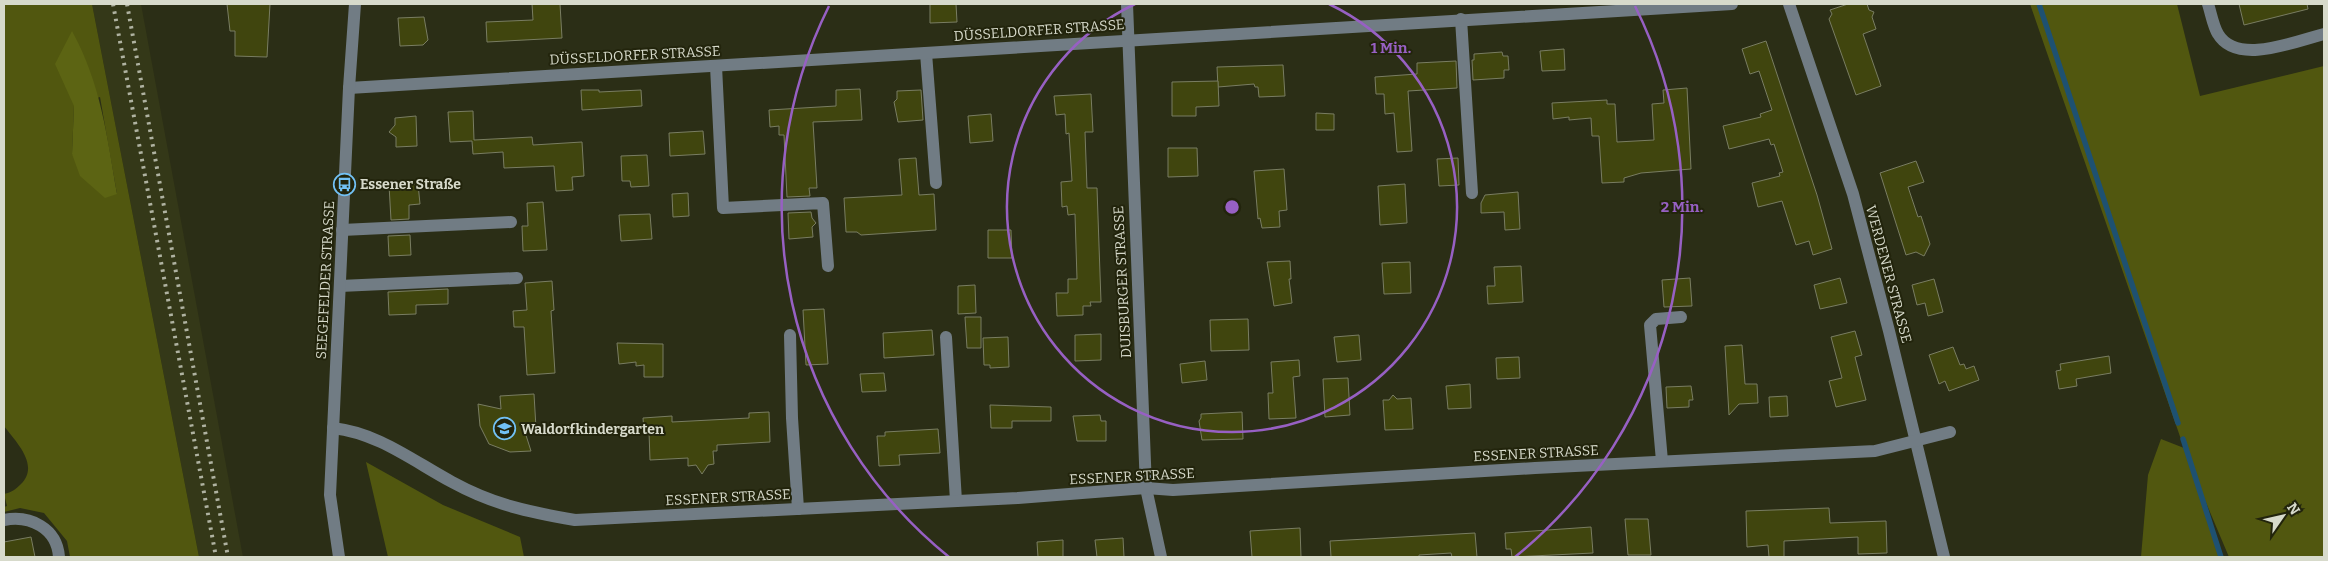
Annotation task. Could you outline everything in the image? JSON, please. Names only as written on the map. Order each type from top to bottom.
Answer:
[{"type":"street","name":"SEEGEFELDER STRASSE","points":[[339,557],[330,495],[354,4]]},
{"type":"street","name":"DUISBURGER STRASSE","points":[[1127,4],[1146,488],[1162,557]]},
{"type":"street","name":"DÜSSELDORFER STRASSE","points":[[349,88],[1127,39],[1732,4]]},
{"type":"street","name":"WERDENER STRASSE","points":[[1789,4],[1853,194],[1889,331],[1944,557]]},
{"type":"street","points":[[2208,4],[2218,34],[2229,45],[2240,49],[2256,51],[2324,34]]},
{"type":"street","points":[[1461,19],[1472,193]]},
{"type":"street","points":[[926,53],[936,183]]},
{"type":"street","points":[[716,66],[723,208],[823,203],[828,266]]},
{"type":"street","points":[[342,230],[511,222]]},
{"type":"street","points":[[340,286],[517,278]]},
{"type":"street","points":[[1662,461],[1650,324],[1656,319],[1681,317]]},
{"type":"street","points":[[790,335],[792,418],[798,509]]},
{"type":"street","points":[[946,337],[956,501]]},
{"type":"street","name":"ESSENER STRASSE","points":[[332,428],[354,430],[392,446],[453,483],[483,497],[522,511],[575,520],[956,501],[1146,488],[1173,490],[1662,461],[1875,451],[1950,432]]},
{"type":"street","points":[[4,520],[13,518],[29,520],[39,524],[48,531],[58,548],[59,557]]},
{"type":"shaded area","points":[[92,4],[141,4],[243,557],[199,557]]},
{"type":"green space","points":[[4,4],[92,4],[199,557],[70,557],[67,541],[44,513],[20,508],[4,512],[4,507],[7,506],[4,494],[21,484],[26,477],[28,469],[20,446],[4,426]],"holes":[[[100,97],[117,194],[72,154],[74,106]]]},
{"type":"green space","points":[[2030,4],[2177,4],[2200,96],[2324,66],[2324,557],[2229,557],[2188,460],[2221,557],[2141,557],[2148,475],[2161,439],[2184,448]]},
{"type":"green space","points":[[72,31],[90,71],[106,131],[117,194],[105,198],[80,176],[72,154],[74,106],[55,64]]},
{"type":"green space","points":[[366,462],[443,505],[520,537],[524,557],[388,557]]},
{"type":"building","points":[[227,4],[270,4],[267,57],[235,56],[235,31],[230,31]]},
{"type":"building","points":[[532,4],[560,4],[562,38],[487,42],[486,22],[533,20]]},
{"type":"building","points":[[930,4],[956,4],[957,22],[930,23]]},
{"type":"building","points":[[1848,4],[1867,4],[1869,10],[1874,12],[1872,17],[1876,29],[1863,34],[1881,86],[1856,95],[1829,19],[1832,14],[1830,10]]},
{"type":"building","points":[[2239,4],[2307,4],[2308,9],[2244,25]]},
{"type":"building","points":[[424,17],[428,40],[423,45],[400,46],[398,18]]},
{"type":"building","points":[[1766,41],[1817,195],[1832,249],[1813,255],[1809,241],[1796,245],[1782,201],[1758,207],[1752,183],[1780,176],[1779,173],[1783,172],[1774,144],[1771,145],[1769,139],[1729,149],[1723,126],[1761,117],[1760,114],[1772,110],[1759,71],[1750,74],[1742,49]]},
{"type":"building","points":[[1564,49],[1565,70],[1542,71],[1540,51]]},
{"type":"building","points":[[1502,52],[1503,56],[1508,56],[1509,70],[1504,70],[1504,78],[1473,80],[1472,60],[1474,60],[1474,54]]},
{"type":"building","points":[[1456,61],[1457,88],[1408,91],[1412,151],[1397,152],[1394,113],[1385,114],[1384,94],[1376,94],[1375,77],[1417,74],[1417,63]]},
{"type":"building","points":[[1283,65],[1285,96],[1259,97],[1258,87],[1255,87],[1254,84],[1218,87],[1217,67]]},
{"type":"building","points":[[1218,81],[1219,106],[1196,107],[1196,116],[1172,116],[1172,82]]},
{"type":"building","points":[[1687,88],[1691,169],[1641,173],[1624,178],[1624,182],[1602,183],[1599,136],[1592,136],[1591,118],[1569,120],[1569,117],[1553,119],[1552,103],[1607,100],[1607,104],[1615,104],[1617,142],[1654,140],[1652,104],[1664,103],[1663,90]]},
{"type":"building","points":[[860,89],[862,120],[813,122],[817,188],[809,188],[810,196],[787,197],[784,135],[779,135],[779,126],[770,127],[769,110],[836,106],[836,90]]},
{"type":"building","points":[[581,90],[599,90],[599,92],[641,90],[642,106],[582,110]]},
{"type":"building","points":[[921,90],[923,120],[898,122],[894,102],[897,99],[897,91]]},
{"type":"building","points":[[1091,94],[1093,132],[1085,132],[1087,188],[1097,188],[1101,302],[1090,302],[1091,306],[1083,306],[1083,315],[1057,316],[1056,293],[1068,293],[1068,279],[1077,279],[1075,214],[1068,215],[1067,206],[1062,207],[1061,182],[1072,181],[1069,133],[1066,134],[1065,114],[1056,115],[1054,96]]},
{"type":"building","points":[[473,111],[474,140],[532,137],[533,145],[582,142],[584,176],[572,177],[573,190],[556,191],[554,166],[504,168],[503,152],[473,154],[472,141],[450,142],[448,112]]},
{"type":"building","points":[[1316,113],[1334,114],[1334,130],[1316,130]]},
{"type":"building","points":[[991,114],[993,141],[970,143],[968,116]]},
{"type":"building","points":[[416,116],[417,146],[396,147],[396,137],[389,132],[395,125],[395,118]]},
{"type":"building","points":[[703,131],[705,154],[670,156],[669,133]]},
{"type":"building","points":[[1168,148],[1197,148],[1198,176],[1168,177]]},
{"type":"building","points":[[647,155],[649,186],[631,187],[630,181],[622,181],[621,156]]},
{"type":"building","points":[[916,158],[919,195],[934,194],[936,230],[861,235],[857,232],[846,232],[844,198],[902,195],[899,159]]},
{"type":"building","points":[[1458,158],[1459,185],[1439,186],[1437,159]]},
{"type":"building","points":[[1916,161],[1924,182],[1908,187],[1918,217],[1921,216],[1930,244],[1924,256],[1916,252],[1906,255],[1880,173]]},
{"type":"building","points":[[1284,169],[1287,210],[1279,211],[1280,227],[1262,228],[1260,218],[1258,219],[1254,171]]},
{"type":"building","points":[[418,184],[420,204],[409,205],[409,219],[391,220],[389,185]]},
{"type":"building","points":[[1405,184],[1407,223],[1380,225],[1378,186]]},
{"type":"building","points":[[1518,192],[1520,229],[1505,230],[1504,212],[1481,213],[1481,203],[1485,195]]},
{"type":"building","points":[[688,193],[689,216],[673,217],[672,194]]},
{"type":"building","points":[[543,202],[547,250],[523,251],[522,226],[528,226],[527,203]]},
{"type":"building","points":[[811,212],[812,218],[816,223],[812,227],[813,237],[789,239],[788,213]]},
{"type":"building","points":[[650,214],[652,239],[621,241],[619,215]]},
{"type":"building","points":[[988,230],[1011,230],[1012,258],[988,258]]},
{"type":"building","points":[[410,235],[411,255],[389,256],[388,236]]},
{"type":"building","points":[[1290,261],[1291,279],[1289,279],[1292,303],[1274,306],[1267,262]]},
{"type":"building","points":[[1410,262],[1411,293],[1384,294],[1382,263]]},
{"type":"building","points":[[1521,266],[1523,302],[1488,304],[1487,286],[1495,286],[1494,267]]},
{"type":"building","points":[[1690,278],[1692,306],[1664,307],[1662,280]]},
{"type":"building","points":[[1840,278],[1847,303],[1820,309],[1814,285]]},
{"type":"building","points":[[1934,279],[1943,312],[1928,316],[1925,303],[1917,305],[1912,285]]},
{"type":"building","points":[[552,281],[554,310],[551,311],[555,373],[527,375],[524,327],[514,327],[513,311],[527,310],[525,283]]},
{"type":"building","points":[[975,285],[976,313],[958,314],[958,286]]},
{"type":"building","points":[[448,289],[448,304],[416,305],[416,314],[389,315],[388,292]]},
{"type":"building","points":[[824,309],[828,364],[806,365],[803,310]]},
{"type":"building","points":[[965,317],[981,317],[981,348],[967,348]]},
{"type":"building","points":[[1248,319],[1249,350],[1211,351],[1210,320]]},
{"type":"building","points":[[932,330],[934,355],[884,358],[883,333]]},
{"type":"building","points":[[1855,331],[1862,355],[1855,357],[1866,400],[1836,407],[1829,381],[1842,378],[1831,337]]},
{"type":"building","points":[[1101,334],[1101,360],[1075,361],[1075,335]]},
{"type":"building","points":[[1359,335],[1361,360],[1337,362],[1334,337]]},
{"type":"building","points":[[1008,337],[1009,367],[990,368],[990,365],[984,365],[983,338]]},
{"type":"building","points":[[617,343],[663,344],[663,377],[644,377],[644,365],[636,366],[636,362],[619,364]]},
{"type":"building","points":[[1742,345],[1745,384],[1757,384],[1758,403],[1739,404],[1729,415],[1725,346]]},
{"type":"building","points":[[1953,347],[1960,365],[1964,364],[1966,369],[1974,366],[1979,380],[1949,391],[1945,381],[1939,384],[1929,355]]},
{"type":"building","points":[[2109,356],[2111,373],[2076,379],[2077,386],[2059,389],[2056,371],[2061,370],[2060,364]]},
{"type":"building","points":[[1519,357],[1520,378],[1497,379],[1496,358]]},
{"type":"building","points":[[1299,360],[1300,376],[1293,377],[1296,418],[1269,419],[1268,393],[1273,393],[1271,362]]},
{"type":"building","points":[[1205,361],[1207,380],[1182,383],[1180,364]]},
{"type":"building","points":[[884,373],[886,391],[862,392],[860,374]]},
{"type":"building","points":[[1348,378],[1350,415],[1325,417],[1323,379]]},
{"type":"building","points":[[1470,384],[1471,408],[1448,409],[1446,386]]},
{"type":"building","points":[[1691,386],[1693,400],[1689,400],[1689,407],[1667,408],[1666,387]]},
{"type":"building","points":[[534,394],[536,428],[524,429],[531,451],[510,452],[489,444],[480,426],[478,404],[501,409],[500,396]]},
{"type":"building","points":[[1393,395],[1397,399],[1411,398],[1413,429],[1385,430],[1383,400],[1389,400]]},
{"type":"building","points":[[1787,396],[1788,416],[1770,417],[1769,397]]},
{"type":"building","points":[[990,405],[1051,407],[1051,421],[1012,421],[1012,428],[991,428]]},
{"type":"building","points":[[769,412],[770,442],[717,445],[717,451],[713,451],[714,464],[708,465],[702,474],[696,465],[688,466],[688,458],[650,460],[649,432],[644,432],[643,418],[672,416],[672,422],[749,418],[749,413]]},
{"type":"building","points":[[1242,412],[1243,439],[1202,440],[1199,421],[1201,414]]},
{"type":"building","points":[[1100,415],[1101,421],[1106,421],[1106,441],[1077,441],[1073,416]]},
{"type":"building","points":[[938,429],[940,453],[899,455],[900,465],[879,466],[877,436],[885,436],[885,432]]},
{"type":"building","points":[[1829,508],[1830,523],[1886,521],[1887,553],[1858,554],[1858,537],[1784,541],[1784,557],[1769,557],[1768,545],[1747,547],[1746,511]]},
{"type":"building","points":[[1625,519],[1648,519],[1651,555],[1628,555]]},
{"type":"building","points":[[1591,527],[1593,553],[1512,557],[1511,549],[1506,549],[1505,533]]},
{"type":"building","points":[[1300,528],[1301,557],[1252,557],[1250,531]]},
{"type":"building","points":[[1475,533],[1477,557],[1452,557],[1451,553],[1419,555],[1419,557],[1331,557],[1330,541]]},
{"type":"building","points":[[31,537],[35,557],[4,557],[4,542]]},
{"type":"building","points":[[1123,538],[1124,557],[1097,557],[1095,540]]},
{"type":"building","points":[[1063,540],[1063,557],[1038,557],[1037,542]]},
{"type":"waterway","points":[[2039,4],[2178,423]]},
{"type":"waterway","points":[[2183,439],[2221,557]]},
{"type":"railway","points":[[113,4],[216,557]]},
{"type":"railway","points":[[127,4],[228,557]]},
{"type":"place","name":"Essener Straße","points":[[344,184]]},
{"type":"place","name":"Waldorfkindergarten","points":[[505,429]]}]
